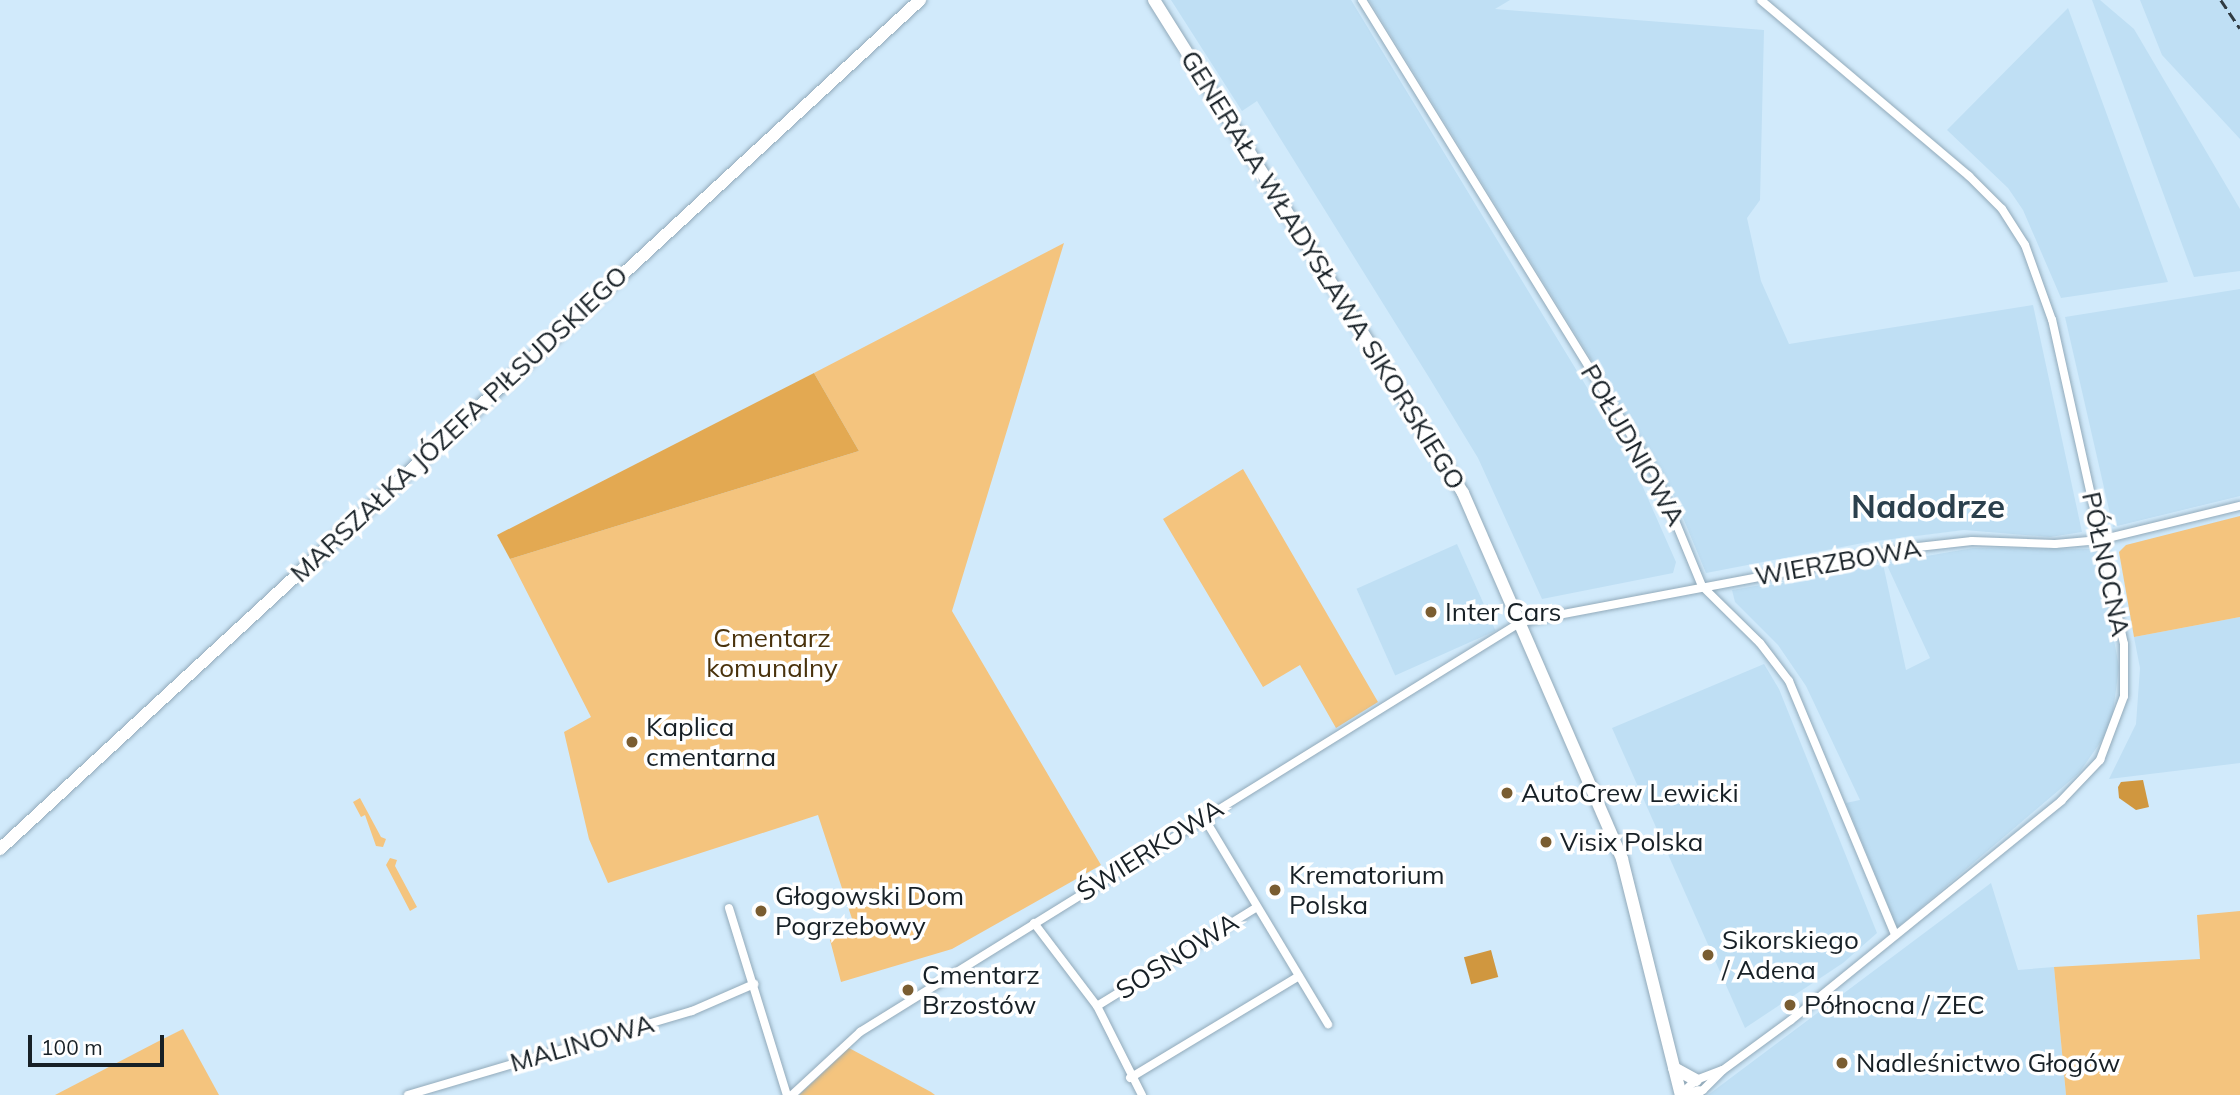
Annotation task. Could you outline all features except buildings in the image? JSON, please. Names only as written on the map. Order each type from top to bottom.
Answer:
[{"type":"street","name":"MARSZAŁKA JÓZEFA PIŁSUDSKIEGO","points":[[0,849],[920,0]]},
{"type":"street","name":"GENERAŁA WŁADYSŁAWA SIKORSKIEGO","points":[[1154,0],[1420,418],[1463,493],[1622,859],[1681,1095]]},
{"type":"street","name":"POŁUDNIOWA","points":[[1362,0],[1657,477],[1702,586],[1760,643],[1789,681],[1895,936]]},
{"type":"street","name":"PÓŁNOCNA","points":[[1681,1095],[1697,1089],[1723,1070],[1895,936],[2087,778],[2110,741],[2119,717],[2126,668],[2049,311],[2035,266],[2017,230],[1969,176],[1762,0]]},
{"type":"street","name":"WIERZBOWA","points":[[1521,622],[1702,586],[1952,542],[2055,544],[2100,540],[2240,506]]},
{"type":"street","name":"ŚWIERKOWA","points":[[790,1095],[850,1038],[1203,816],[1521,622]]},
{"type":"street","points":[[1203,816],[1328,1024]]},
{"type":"street","name":"SOSNOWA","points":[[1097,1006],[1257,907]]},
{"type":"street","points":[[729,908],[790,1095]]},
{"type":"street","points":[[1034,923],[1097,1006],[1130,1078],[1142,1095]]},
{"type":"street","points":[[1130,1078],[1299,976]]},
{"type":"street","name":"MALINOWA","points":[[408,1095],[692,1011],[754,984]]},
{"type":"street","points":[[1674,1068],[1697,1089]]},
{"type":"shaded area","points":[[1171,0],[1351,0],[1630,458],[1676,562],[1673,573],[1542,599],[1478,458],[1430,379],[1257,101],[1242,111]]},
{"type":"shaded area","points":[[1369,0],[1510,0],[1495,9],[1764,30],[1760,200],[1747,218],[1761,281],[1789,344],[2033,305],[2082,532],[2050,537],[1964,530],[1868,542],[1706,573],[1674,496]]},
{"type":"shaded area","points":[[2092,0],[2100,0],[2134,29],[2240,209],[2240,271],[2194,277]]},
{"type":"shaded area","points":[[2140,0],[2240,0],[2240,139],[2162,55]]},
{"type":"shaded area","points":[[2068,8],[2168,282],[2061,298],[2023,210],[2008,188],[1947,130]]},
{"type":"shaded area","points":[[2240,289],[2240,496],[2113,527],[2065,317]]},
{"type":"shaded area","points":[[814,373],[859,451],[510,559],[497,535]]},
{"type":"shaded area","points":[[1457,544],[1496,631],[1395,676],[1357,589]]},
{"type":"shaded area","points":[[1973,548],[2097,549],[2119,667],[2111,727],[2079,773],[1897,928],[1846,803],[1860,800],[1806,686],[1778,645],[1735,602],[1732,590],[1883,564],[1906,670],[1930,658],[1886,563]]},
{"type":"shaded area","points":[[2240,617],[2240,763],[2109,779],[2136,724],[2140,668],[2134,637]]},
{"type":"shaded area","points":[[1764,664],[1779,689],[1877,933],[1843,963],[1745,1028],[1612,728]]},
{"type":"shaded area","points":[[2143,780],[2149,807],[2136,810],[2119,798],[2118,787],[2121,782]]},
{"type":"shaded area","points":[[1991,883],[2018,970],[2054,967],[2066,1095],[1708,1095]]},
{"type":"shaded area","points":[[1491,950],[1498,977],[1471,984],[1464,957]]},
{"type":"green space","name":"Cmentarz komunalny","points":[[1064,243],[952,611],[1101,865],[952,949],[841,982],[830,940],[856,931],[818,815],[608,883],[589,839],[564,732],[591,717],[510,559],[859,451],[814,373]]},
{"type":"green space","points":[[1243,469],[1378,702],[1336,728],[1300,665],[1263,687],[1163,519]]},
{"type":"green space","points":[[2240,516],[2240,617],[2134,637],[2119,552],[2126,545]]},
{"type":"green space","points":[[360,798],[381,837],[386,839],[383,847],[376,846],[365,815],[361,817],[353,802]]},
{"type":"green space","points":[[390,858],[397,860],[395,866],[417,907],[410,911],[386,865]]},
{"type":"green space","points":[[2240,911],[2240,1095],[2066,1095],[2054,967],[2200,959],[2197,915]]},
{"type":"green space","points":[[183,1029],[219,1095],[55,1095],[157,1042]]},
{"type":"green space","points":[[849,1048],[931,1092],[935,1095],[799,1095]]},
{"type":"railway","points":[[2221,0],[2240,28]]},
{"type":"place","name":"Inter Cars","points":[[1431,612]]},
{"type":"place","name":"Kaplica cmentarna","points":[[632,742]]},
{"type":"place","name":"AutoCrew Lewicki","points":[[1507,793]]},
{"type":"place","name":"Visix Polska","points":[[1546,842]]},
{"type":"place","name":"Krematorium Polska","points":[[1275,890]]},
{"type":"place","name":"Głogowski Dom Pogrzebowy","points":[[761,911]]},
{"type":"place","name":"Sikorskiego / Adena","points":[[1708,955]]},
{"type":"place","name":"Cmentarz Brzostów","points":[[908,990]]},
{"type":"place","name":"Północna / ZEC","points":[[1790,1005]]},
{"type":"place","name":"Nadleśnictwo Głogów","points":[[1842,1063]]},
{"type":"district","name":"Nadodrze","points":[[1928,506]]}]
